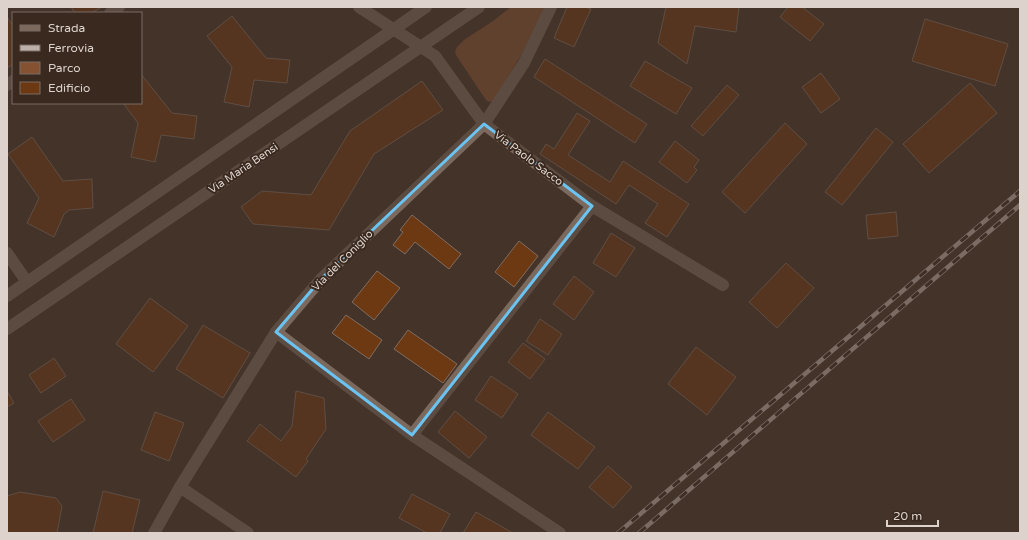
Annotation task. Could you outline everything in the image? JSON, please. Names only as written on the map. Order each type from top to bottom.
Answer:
[{"type":"street","name":"Via Paolo Sacco","points":[[359,7],[435,56],[484,124],[592,206],[723,285]]},
{"type":"street","points":[[7,296],[426,7]]},
{"type":"street","name":"Via Maria Bensi","points":[[7,329],[479,7]]},
{"type":"street","name":"Via del Coniglio","points":[[154,533],[180,487],[276,332],[322,278],[484,124],[524,63],[551,7]]},
{"type":"street","points":[[412,435],[592,206]]},
{"type":"street","points":[[7,252],[27,282]]},
{"type":"street","points":[[276,332],[412,435],[560,533]]},
{"type":"street","points":[[180,487],[248,533]]},
{"type":"highlighted area","points":[[484,124],[592,206],[412,435],[276,332],[322,278]]},
{"type":"green space","points":[[511,7],[546,7],[520,57],[493,101],[489,102],[486,100],[456,55],[455,51],[464,40]]},
{"type":"building","points":[[71,7],[102,7],[93,12],[74,12]]},
{"type":"building","points":[[567,7],[585,7],[591,9],[574,47],[554,38]]},
{"type":"building","points":[[666,7],[739,7],[736,32],[695,26],[687,64],[658,43]]},
{"type":"building","points":[[788,7],[802,7],[824,24],[810,41],[780,17]]},
{"type":"building","points":[[232,16],[266,58],[290,60],[287,83],[254,80],[249,107],[224,102],[232,67],[207,36]]},
{"type":"building","points":[[7,17],[12,24],[12,65],[7,68]]},
{"type":"building","points":[[925,19],[1008,44],[995,86],[912,61]]},
{"type":"building","points":[[545,59],[647,124],[635,143],[534,77]]},
{"type":"building","points":[[645,61],[692,88],[676,114],[630,86]]},
{"type":"building","points":[[821,73],[840,99],[821,113],[802,87]]},
{"type":"building","points":[[142,75],[172,113],[197,116],[194,139],[161,135],[155,162],[131,157],[138,123],[124,104],[142,104]]},
{"type":"building","points":[[422,81],[443,110],[374,154],[329,230],[253,224],[241,207],[262,191],[311,195],[350,131]]},
{"type":"building","points":[[970,83],[997,113],[929,173],[903,144]]},
{"type":"building","points":[[727,85],[739,95],[703,136],[691,126]]},
{"type":"building","points":[[577,113],[590,121],[568,155],[610,182],[623,161],[689,204],[667,237],[645,223],[658,204],[629,185],[616,204],[540,154],[546,144],[554,149]]},
{"type":"building","points":[[785,123],[807,144],[745,213],[722,192]]},
{"type":"building","points":[[876,128],[893,142],[842,205],[825,192]]},
{"type":"building","points":[[32,137],[63,181],[92,179],[93,208],[69,210],[64,214],[54,237],[27,223],[39,198],[8,154]]},
{"type":"building","points":[[675,141],[699,160],[694,167],[697,170],[687,183],[659,162]]},
{"type":"building","points":[[896,212],[898,236],[868,239],[866,215]]},
{"type":"building","points":[[412,215],[461,254],[449,269],[415,242],[405,254],[393,245],[403,232],[400,230]]},
{"type":"building","points":[[611,233],[635,248],[616,277],[593,263]]},
{"type":"building","points":[[519,241],[538,256],[514,287],[495,272]]},
{"type":"building","points":[[786,263],[814,288],[777,328],[749,302]]},
{"type":"building","points":[[377,271],[400,288],[374,320],[352,302]]},
{"type":"building","points":[[574,276],[594,292],[574,320],[553,304]]},
{"type":"building","points":[[150,298],[188,326],[153,372],[116,344]]},
{"type":"building","points":[[346,315],[382,340],[369,359],[332,333]]},
{"type":"building","points":[[540,319],[562,334],[548,355],[526,341]]},
{"type":"building","points":[[203,325],[250,353],[223,398],[176,369]]},
{"type":"building","points":[[408,330],[457,364],[443,383],[394,349]]},
{"type":"building","points":[[523,343],[545,359],[530,379],[508,362]]},
{"type":"building","points":[[696,347],[736,377],[707,415],[668,384]]},
{"type":"building","points":[[54,358],[66,376],[41,393],[29,375]]},
{"type":"building","points":[[491,376],[518,394],[502,418],[475,400]]},
{"type":"building","points":[[7,391],[14,403],[7,407]]},
{"type":"building","points":[[296,391],[324,398],[326,429],[306,459],[308,461],[296,477],[247,441],[260,424],[281,441],[292,426]]},
{"type":"building","points":[[71,399],[85,420],[53,442],[38,421]]},
{"type":"building","points":[[455,411],[487,437],[469,458],[438,432]]},
{"type":"building","points":[[155,412],[184,423],[169,461],[141,450]]},
{"type":"building","points":[[548,412],[595,447],[578,469],[531,435]]},
{"type":"building","points":[[608,466],[632,487],[613,508],[589,487]]},
{"type":"building","points":[[103,491],[140,500],[132,533],[93,533]]},
{"type":"building","points":[[20,492],[56,498],[62,506],[57,533],[7,533],[7,496]]},
{"type":"building","points":[[412,494],[450,514],[440,533],[427,533],[399,518]]},
{"type":"building","points":[[476,512],[513,533],[463,533]]},
{"type":"railway","points":[[618,533],[1020,191]]},
{"type":"railway","points":[[639,533],[1020,205]]}]
